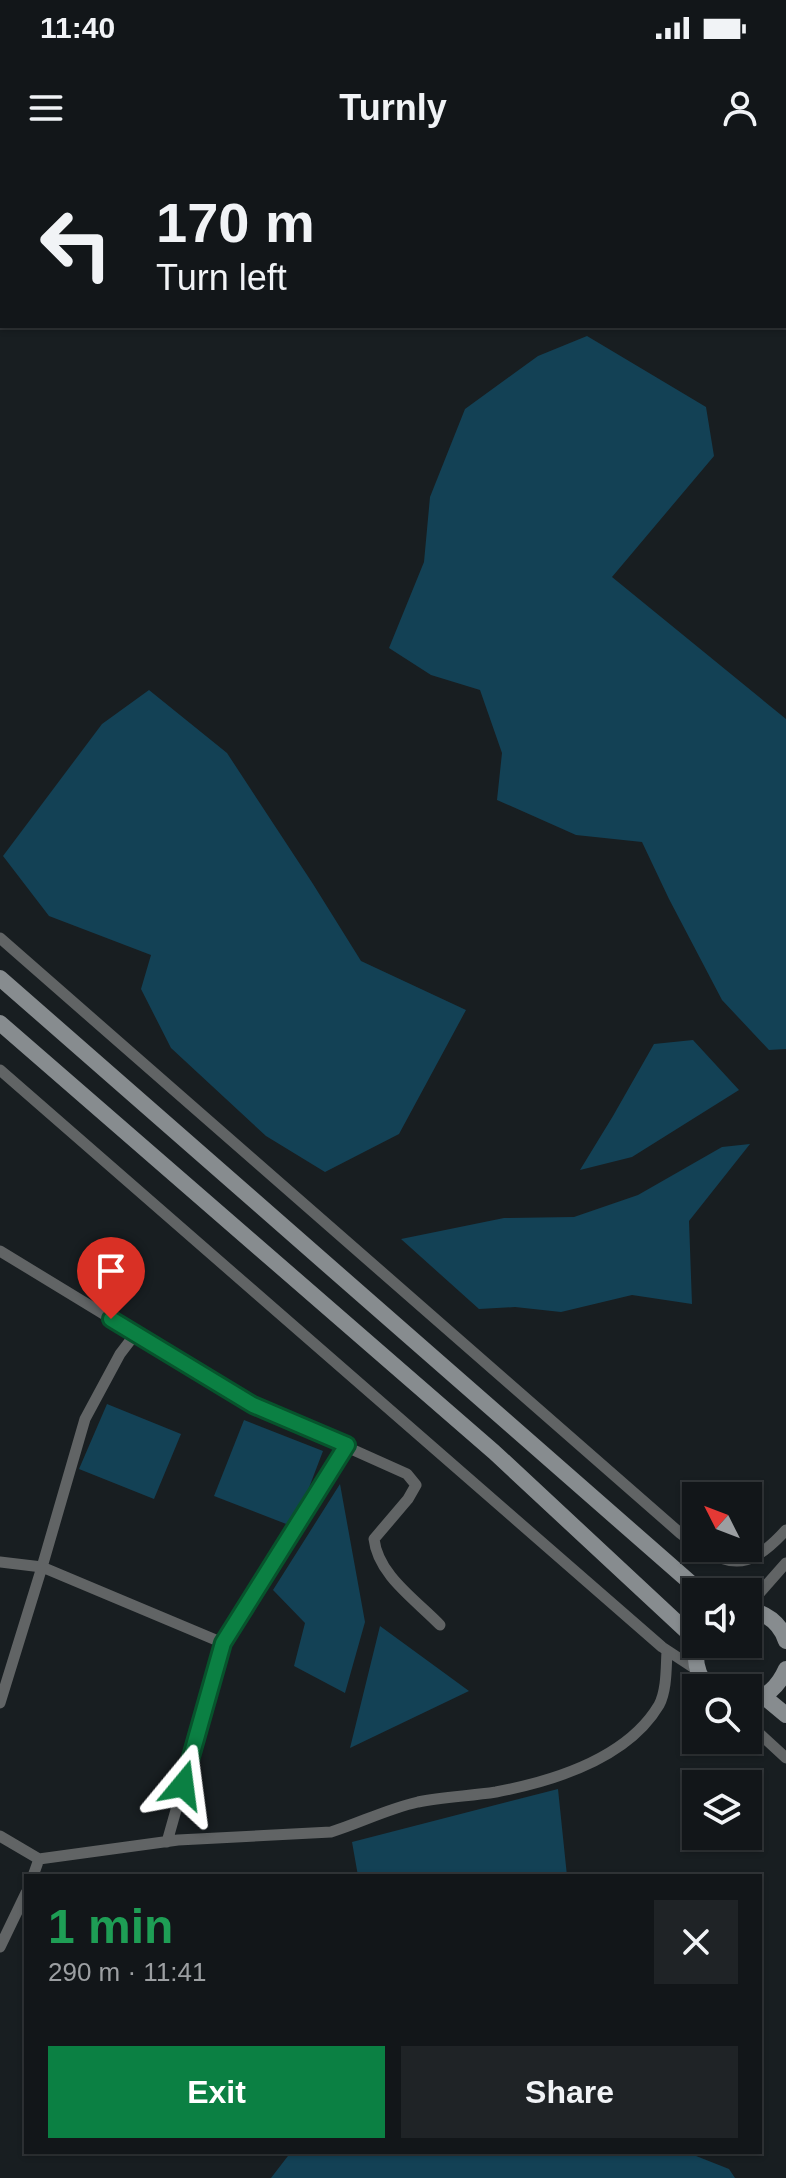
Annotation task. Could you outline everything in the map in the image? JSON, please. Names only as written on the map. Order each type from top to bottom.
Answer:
[{"type":"street","points":[[0,938],[682,1535]]},
{"type":"street","points":[[0,978],[685,1578]]},
{"type":"street","points":[[0,1023],[494,1452],[682,1629]]},
{"type":"street","points":[[0,1070],[667,1651],[697,1670]]},
{"type":"street","points":[[0,1251],[253,1405],[407,1474],[416,1485],[374,1539],[375,1550],[383,1568],[440,1625]]},
{"type":"street","points":[[0,1703],[85,1419],[120,1354],[136,1333]]},
{"type":"street","points":[[167,1842],[223,1643],[347,1445]]},
{"type":"street","points":[[762,1552],[786,1530]]},
{"type":"street","points":[[0,1562],[42,1567],[223,1643]]},
{"type":"street","points":[[762,1591],[786,1563]]},
{"type":"street","points":[[762,1612],[775,1621],[785,1636]]},
{"type":"street","points":[[0,1836],[39,1859],[167,1842],[331,1832],[366,1817],[418,1802],[496,1792],[539,1782],[612,1751],[636,1733],[660,1703],[667,1651]]},
{"type":"street","points":[[695,1658],[699,1674]]},
{"type":"street","points":[[762,1695],[771,1691],[786,1669]]},
{"type":"street","points":[[762,1701],[786,1715]]},
{"type":"street","points":[[762,1736],[786,1758]]},
{"type":"street","points":[[34,1874],[39,1859]]},
{"type":"street","points":[[0,1947],[24,1897]]},
{"type":"shaded area","points":[[587,336],[706,407],[714,456],[612,577],[786,719],[786,1049],[769,1050],[722,1000],[642,842],[576,835],[497,800],[502,753],[480,690],[431,675],[389,648],[424,562],[430,497],[465,409],[538,356]]},
{"type":"shaded area","points":[[149,690],[227,753],[361,961],[466,1010],[399,1134],[325,1172],[266,1136],[171,1048],[141,989],[151,955],[49,916],[3,856],[102,724]]},
{"type":"shaded area","points":[[693,1040],[739,1090],[632,1157],[580,1170],[654,1044]]},
{"type":"shaded area","points":[[750,1144],[689,1221],[692,1304],[632,1295],[561,1312],[515,1307],[479,1309],[401,1239],[504,1218],[574,1217],[638,1195],[722,1147]]},
{"type":"shaded area","points":[[107,1404],[181,1434],[154,1499],[79,1469]]},
{"type":"shaded area","points":[[244,1420],[323,1451],[294,1527],[214,1496]]},
{"type":"shaded area","points":[[340,1484],[365,1622],[345,1693],[294,1666],[305,1623],[273,1590]]},
{"type":"shaded area","points":[[380,1626],[469,1691],[350,1748]]},
{"type":"shaded area","points":[[558,1789],[567,1874],[358,1874],[352,1842]]},
{"type":"shaded area","points":[[289,2154],[691,2154],[729,2169],[735,2178],[271,2178]]},
{"type":"route","points":[[111,1319],[253,1405],[347,1445],[223,1643],[183,1785]]}]
